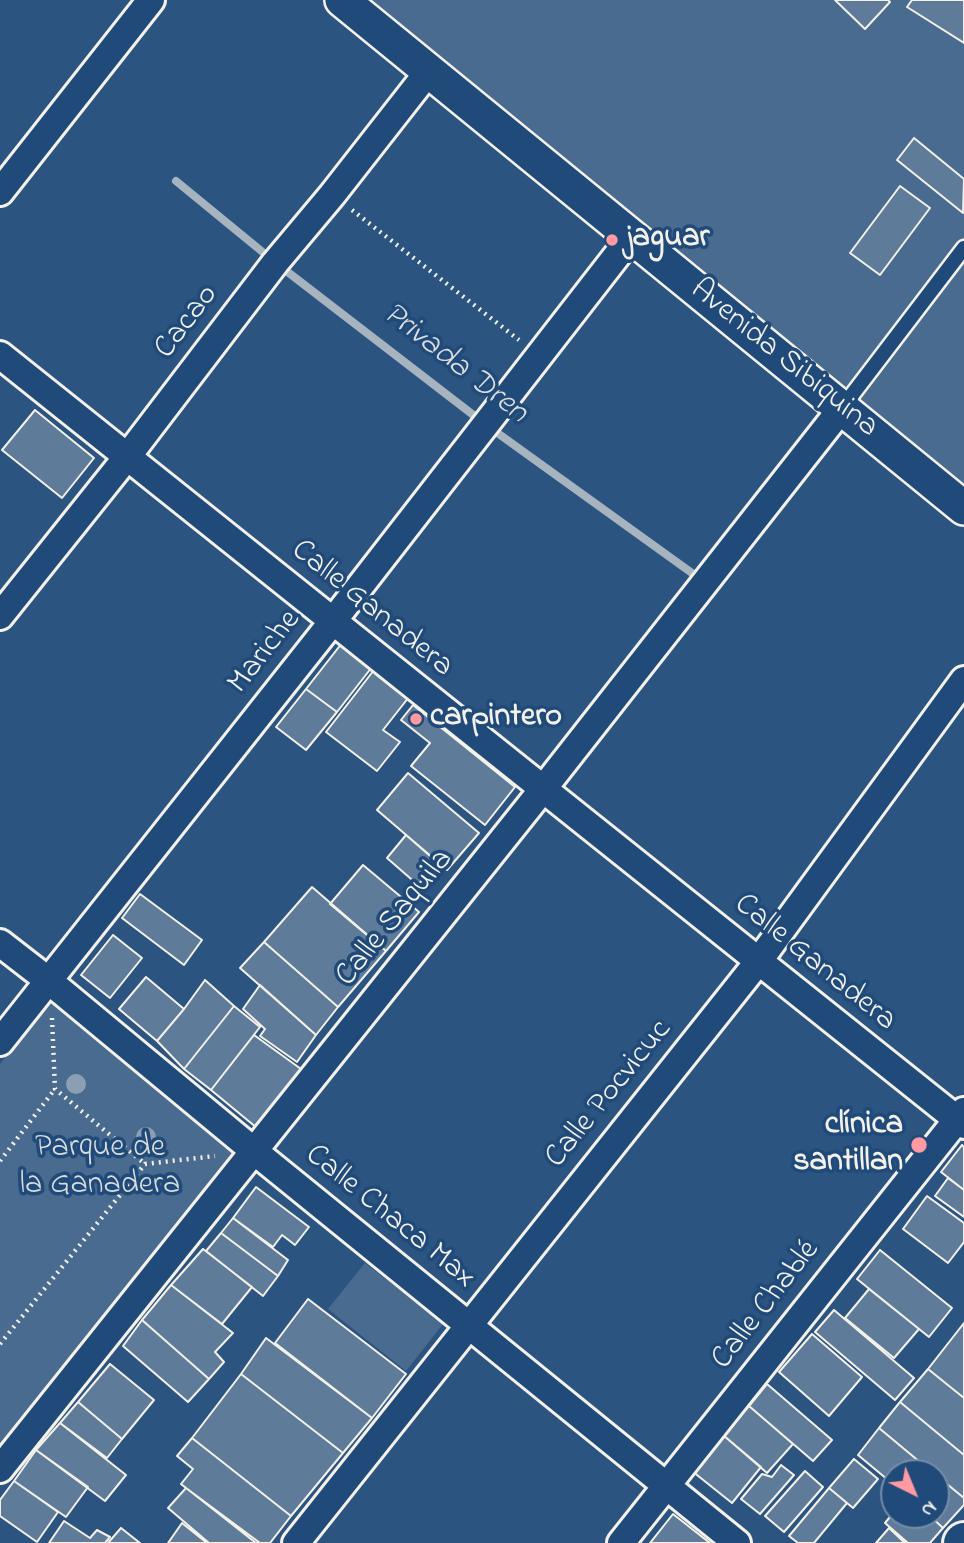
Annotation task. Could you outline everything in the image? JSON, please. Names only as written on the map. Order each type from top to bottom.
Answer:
[{"type":"street","points":[[0,192],[150,0]]},
{"type":"street","name":"Avenida Sibiquina","points":[[342,0],[964,508]]},
{"type":"street","name":"Cacao","points":[[0,616],[127,457],[275,263],[429,71]]},
{"type":"street","name":"Mariche","points":[[0,1042],[333,621],[632,236]]},
{"type":"street","name":"Calle Ganadera","points":[[0,355],[758,962],[962,1119]]},
{"type":"street","name":"Calle Saquila","points":[[0,1469],[543,789],[842,408]]},
{"type":"street","name":"Calle Pocvicuc","points":[[296,1543],[758,962],[964,680]]},
{"type":"street","name":"Calle Chaca Max","points":[[0,943],[737,1543]]},
{"type":"street","name":"Calle Chablé","points":[[621,1543],[962,1119]]},
{"type":"lane","points":[[842,408],[964,248]]},
{"type":"path","points":[[332,195],[539,356]]},
{"type":"path","points":[[0,1161],[55,1089],[49,981]]},
{"type":"path","points":[[55,1089],[145,1164]]},
{"type":"path","points":[[0,1344],[145,1164],[254,1151]]},
{"type":"green space","points":[[363,0],[964,0],[964,493]]},
{"type":"green space","name":"Parque de la Ganadera","points":[[51,999],[239,1154],[0,1454],[0,1064]]},
{"type":"green space","points":[[365,1263],[443,1324],[406,1371],[328,1309]]},
{"type":"building","points":[[835,0],[888,0],[890,2],[865,29]]},
{"type":"building","points":[[912,0],[964,0],[964,43],[907,7]]},
{"type":"building","points":[[914,138],[964,179],[963,213],[897,160]]},
{"type":"building","points":[[900,186],[930,208],[880,275],[850,253]]},
{"type":"building","points":[[35,410],[94,458],[62,498],[2,450]]},
{"type":"building","points":[[342,643],[372,667],[337,712],[306,689]]},
{"type":"building","points":[[374,670],[409,697],[383,730],[400,742],[377,771],[326,732]]},
{"type":"building","points":[[306,689],[337,712],[306,750],[276,727]]},
{"type":"building","points":[[413,705],[515,787],[485,825],[411,766],[430,743],[401,720]]},
{"type":"building","points":[[408,773],[479,833],[447,870],[377,810]]},
{"type":"building","points":[[406,835],[437,862],[418,885],[387,858]]},
{"type":"building","points":[[363,865],[419,912],[386,951],[330,904]]},
{"type":"building","points":[[312,887],[386,951],[338,1007],[264,942]]},
{"type":"building","points":[[140,894],[202,940],[184,965],[122,918]]},
{"type":"building","points":[[113,935],[142,958],[110,998],[81,975]]},
{"type":"building","points":[[264,942],[338,1007],[316,1035],[240,968]]},
{"type":"building","points":[[146,977],[184,1009],[157,1041],[119,1009]]},
{"type":"building","points":[[205,980],[234,1006],[184,1069],[157,1041]]},
{"type":"building","points":[[260,985],[316,1035],[297,1062],[260,1036],[265,1029],[243,1009]]},
{"type":"building","points":[[234,1006],[260,1027],[211,1090],[184,1069]]},
{"type":"building","points":[[254,1035],[301,1069],[257,1128],[211,1090]]},
{"type":"building","points":[[962,1145],[964,1147],[964,1190],[941,1172]]},
{"type":"building","points":[[948,1178],[964,1190],[964,1217],[935,1196]]},
{"type":"building","points":[[256,1187],[309,1227],[295,1245],[282,1235],[273,1247],[233,1218]]},
{"type":"building","points":[[927,1196],[964,1223],[964,1242],[948,1263],[903,1229]]},
{"type":"building","points":[[233,1218],[288,1260],[278,1276],[221,1233]]},
{"type":"building","points":[[221,1233],[278,1276],[263,1296],[206,1251]]},
{"type":"building","points":[[203,1249],[252,1287],[222,1324],[171,1285]]},
{"type":"building","points":[[880,1250],[952,1308],[929,1337],[857,1279]]},
{"type":"building","points":[[171,1285],[233,1333],[215,1352],[224,1362],[209,1379],[142,1320]]},
{"type":"building","points":[[869,1289],[919,1329],[894,1358],[845,1318]]},
{"type":"building","points":[[308,1299],[406,1374],[372,1418],[275,1343]]},
{"type":"building","points":[[834,1310],[914,1378],[895,1400],[815,1332]]},
{"type":"building","points":[[142,1320],[209,1379],[188,1402],[123,1346]]},
{"type":"building","points":[[964,1323],[964,1398],[928,1369]]},
{"type":"building","points":[[812,1334],[862,1377],[829,1416],[779,1372]]},
{"type":"building","points":[[266,1338],[372,1418],[343,1453],[241,1374]]},
{"type":"building","points":[[110,1364],[154,1400],[122,1439],[78,1402]]},
{"type":"building","points":[[928,1369],[964,1398],[964,1455],[900,1402]]},
{"type":"building","points":[[241,1374],[343,1453],[291,1516],[192,1438]]},
{"type":"building","points":[[767,1384],[832,1440],[813,1461],[749,1406]]},
{"type":"building","points":[[78,1402],[122,1439],[107,1458],[60,1423]]},
{"type":"building","points":[[900,1402],[964,1455],[964,1498],[950,1486],[950,1459],[916,1459],[879,1428]]},
{"type":"building","points":[[749,1406],[793,1444],[767,1473],[723,1435]]},
{"type":"building","points":[[60,1423],[126,1475],[105,1501],[36,1450]]},
{"type":"building","points":[[879,1428],[916,1459],[880,1459],[880,1473],[858,1455]]},
{"type":"building","points":[[723,1435],[761,1467],[732,1503],[692,1471]]},
{"type":"building","points":[[192,1438],[291,1516],[270,1543],[256,1543],[181,1484],[193,1469],[177,1456]]},
{"type":"building","points":[[36,1450],[88,1487],[66,1517],[14,1481]]},
{"type":"building","points":[[854,1459],[878,1479],[853,1508],[829,1488]]},
{"type":"building","points":[[781,1465],[794,1475],[760,1514],[741,1499],[762,1474],[772,1477]]},
{"type":"building","points":[[805,1471],[823,1487],[784,1532],[765,1516]]},
{"type":"building","points":[[14,1481],[58,1512],[37,1542],[0,1516],[0,1500]]},
{"type":"building","points":[[950,1486],[964,1498],[964,1505],[950,1520]]},
{"type":"building","points":[[186,1488],[260,1543],[209,1543],[168,1508]]},
{"type":"building","points":[[829,1488],[847,1503],[814,1543],[798,1543],[789,1536]]},
{"type":"building","points":[[673,1514],[710,1543],[650,1543]]},
{"type":"building","points":[[64,1521],[90,1538],[97,1530],[110,1537],[105,1543],[49,1543]]},
{"type":"building","points":[[182,1523],[207,1543],[168,1543]]},
{"type":"building","points":[[121,1528],[140,1543],[108,1543]]},
{"type":"building","points":[[890,1529],[905,1543],[876,1543]]},
{"type":"building","points":[[892,1529],[942,1529],[930,1543],[908,1543]]},
{"type":"waterway","name":"Privada Dren","points":[[176,181],[276,263],[485,424],[703,581]]},
{"type":"place","name":"jaguar","points":[[612,240]]},
{"type":"place","name":"carpintero","points":[[416,719]]},
{"type":"place","name":"clínica santillan","points":[[919,1145]]}]
